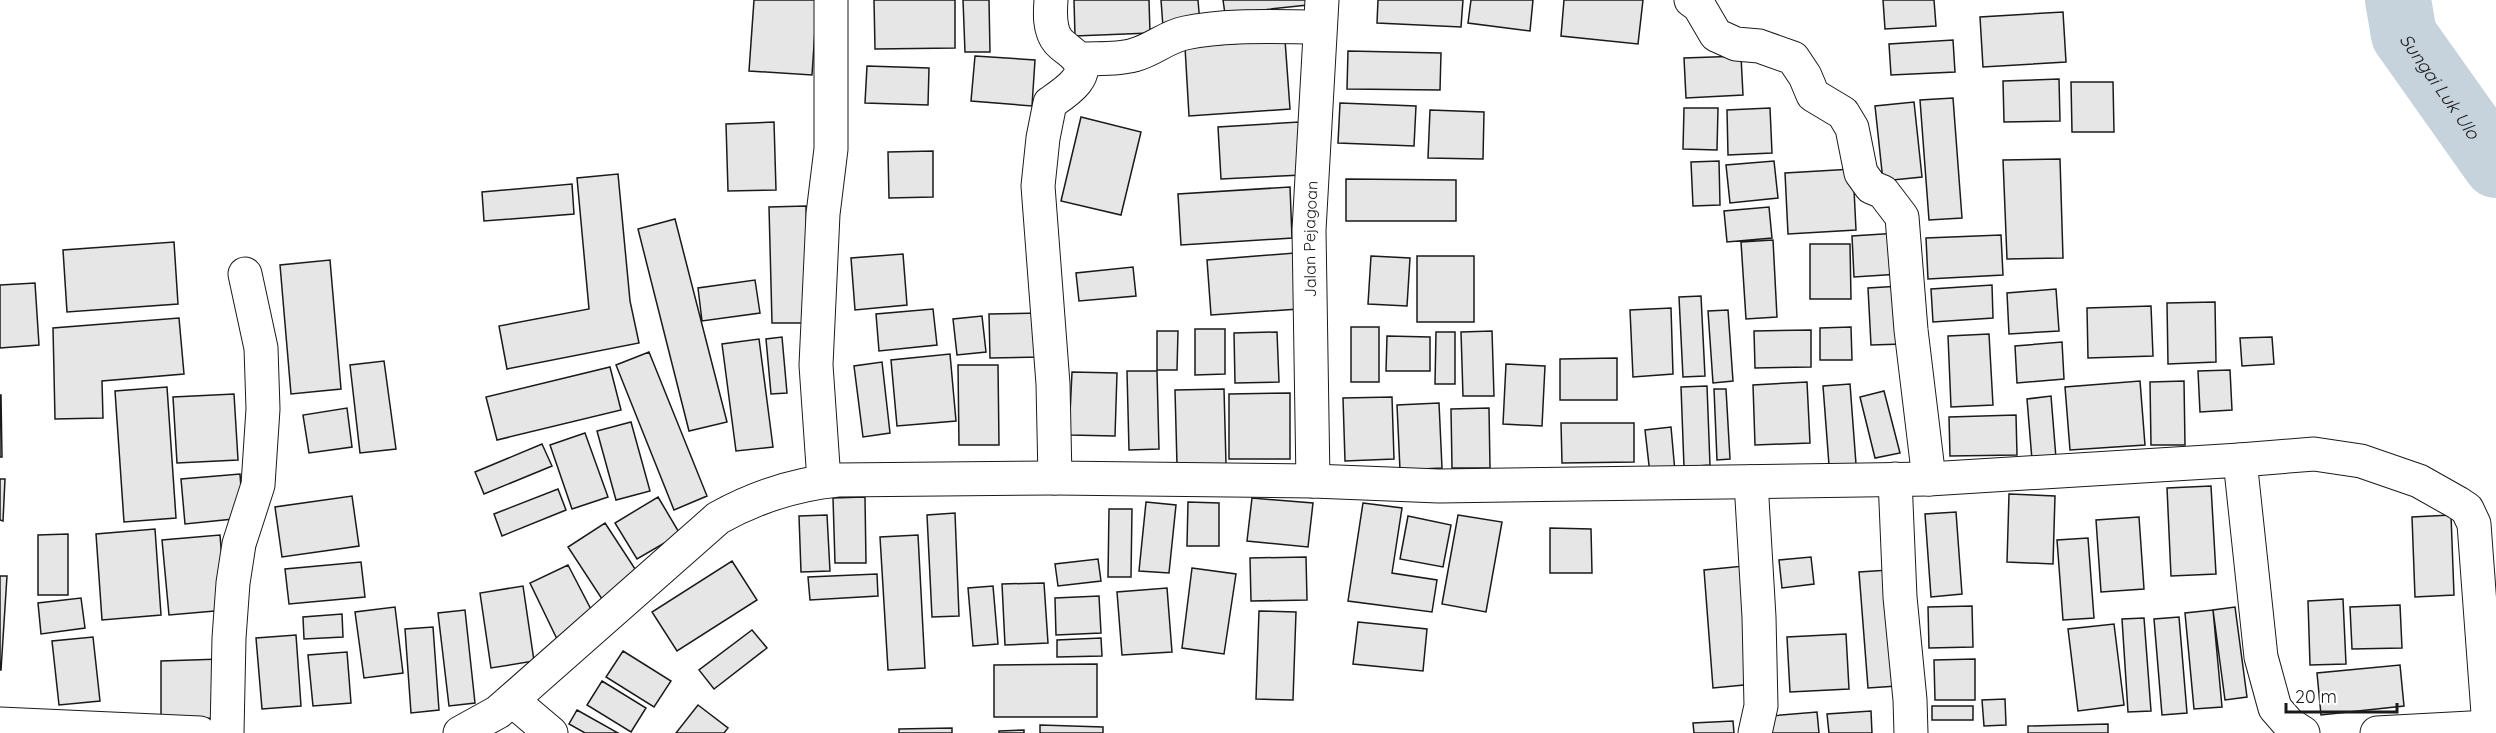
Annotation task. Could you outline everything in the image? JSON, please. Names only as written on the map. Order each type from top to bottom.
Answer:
[{"type":"street","points":[[824,481],[816,365],[824,214],[831,148],[831,0]]},
{"type":"street","points":[[1051,0],[1052,30],[1058,42],[1079,59],[1082,70],[1077,82],[1050,103],[1043,138],[1038,186],[1053,384],[1055,478]]},
{"type":"street","points":[[1691,0],[1699,6],[1716,35],[1736,44],[1759,46],[1793,58],[1805,76],[1813,95],[1844,113],[1852,129],[1861,173],[1871,187],[1883,192],[1902,217],[1911,330],[1929,479]]},
{"type":"street","points":[[1079,59],[1133,55],[1154,47],[1165,39],[1186,33],[1321,13]]},
{"type":"street","name":"Jalan Pejagoan","points":[[1313,481],[1309,230],[1321,13]]},
{"type":"street","points":[[227,733],[232,583],[239,544],[258,485],[263,409],[261,348],[245,274]]},
{"type":"street","points":[[459,733],[498,712],[718,518],[745,503],[803,484],[824,481],[1055,478],[1313,481],[1439,486],[1929,479],[2314,454],[2361,460],[2419,481],[2467,509],[2474,524],[2489,730],[2377,733]]},
{"type":"street","points":[[2240,459],[2261,657],[2275,708],[2289,724],[2303,733]]},
{"type":"street","points":[[1895,479],[1900,597],[1911,733]]},
{"type":"street","points":[[1750,482],[1759,617],[1761,706],[1755,733]]},
{"type":"street","points":[[512,700],[551,733]]},
{"type":"street","points":[[0,724],[102,731],[200,733]]},
{"type":"building","points":[[754,0],[817,0],[812,75],[749,71]]},
{"type":"building","points":[[874,0],[955,0],[955,48],[875,49]]},
{"type":"building","points":[[963,0],[989,0],[990,52],[965,52]]},
{"type":"building","points":[[1074,0],[1149,0],[1150,33],[1075,36]]},
{"type":"building","points":[[1161,0],[1198,0],[1200,24],[1163,27]]},
{"type":"building","points":[[1223,0],[1317,0],[1317,4],[1225,14]]},
{"type":"building","points":[[1378,0],[1463,0],[1461,27],[1377,23]]},
{"type":"building","points":[[1471,0],[1533,0],[1530,31],[1468,23]]},
{"type":"building","points":[[1564,0],[1643,0],[1638,44],[1561,36]]},
{"type":"building","points":[[1883,0],[1934,0],[1936,26],[1885,29]]},
{"type":"building","points":[[2063,12],[2066,62],[1983,67],[1980,17]]},
{"type":"building","points":[[1285,40],[1290,109],[1189,116],[1185,47]]},
{"type":"building","points":[[1953,40],[1955,72],[1891,75],[1889,44]]},
{"type":"building","points":[[1348,51],[1441,53],[1440,90],[1347,89]]},
{"type":"building","points":[[975,56],[1035,60],[1032,106],[971,101]]},
{"type":"building","points":[[1741,56],[1743,95],[1686,98],[1684,58]]},
{"type":"building","points":[[867,66],[929,68],[928,105],[865,103]]},
{"type":"building","points":[[2059,79],[2060,121],[2004,122],[2003,81]]},
{"type":"building","points":[[2071,82],[2113,82],[2114,132],[2072,132]]},
{"type":"building","points":[[1953,98],[1962,218],[1929,220],[1920,100]]},
{"type":"building","points":[[1914,102],[1922,177],[1883,181],[1875,106]]},
{"type":"building","points":[[1340,103],[1416,106],[1414,146],[1338,143]]},
{"type":"building","points":[[1684,108],[1718,108],[1717,150],[1683,149]]},
{"type":"building","points":[[1770,108],[1772,153],[1728,155],[1727,110]]},
{"type":"building","points":[[1430,110],[1484,112],[1483,159],[1428,158]]},
{"type":"building","points":[[1081,117],[1141,132],[1121,215],[1061,201]]},
{"type":"building","points":[[774,122],[776,190],[728,191],[726,124]]},
{"type":"building","points":[[1299,122],[1302,175],[1221,179],[1218,127]]},
{"type":"building","points":[[933,151],[933,197],[889,198],[888,152]]},
{"type":"building","points":[[2060,159],[2063,258],[2007,259],[2003,160]]},
{"type":"building","points":[[1719,161],[1720,205],[1693,206],[1691,162]]},
{"type":"building","points":[[1774,161],[1778,198],[1730,203],[1726,165]]},
{"type":"building","points":[[1853,169],[1856,230],[1788,234],[1785,173]]},
{"type":"building","points":[[618,174],[630,301],[639,343],[507,369],[499,326],[589,309],[577,178]]},
{"type":"building","points":[[1346,179],[1456,180],[1456,221],[1346,221]]},
{"type":"building","points":[[572,184],[574,214],[484,221],[482,192]]},
{"type":"building","points":[[1290,187],[1292,238],[1181,245],[1178,194]]},
{"type":"building","points":[[806,206],[809,323],[772,323],[769,207]]},
{"type":"building","points":[[1769,207],[1772,238],[1727,242],[1724,211]]},
{"type":"building","points":[[675,219],[727,422],[689,431],[638,229]]},
{"type":"building","points":[[1898,233],[1900,274],[1854,277],[1852,236]]},
{"type":"building","points":[[2001,235],[2003,275],[1928,279],[1926,238]]},
{"type":"building","points":[[1773,240],[1777,317],[1746,319],[1741,242]]},
{"type":"building","points":[[174,242],[178,304],[67,312],[63,250]]},
{"type":"building","points":[[1810,244],[1850,244],[1851,299],[1810,299]]},
{"type":"building","points":[[1295,253],[1299,309],[1211,315],[1207,260]]},
{"type":"building","points":[[903,254],[907,305],[855,310],[851,258]]},
{"type":"building","points":[[1371,256],[1410,258],[1407,306],[1368,304]]},
{"type":"building","points":[[1417,256],[1474,256],[1474,322],[1417,322]]},
{"type":"building","points":[[330,260],[341,389],[291,394],[280,265]]},
{"type":"building","points":[[1133,267],[1136,296],[1079,301],[1076,273]]},
{"type":"building","points":[[755,280],[760,313],[702,321],[698,288]]},
{"type":"building","points":[[35,283],[39,345],[0,348],[0,285]]},
{"type":"building","points":[[1992,285],[1993,318],[1933,322],[1931,289]]},
{"type":"building","points":[[1901,286],[1903,344],[1871,345],[1868,288]]},
{"type":"building","points":[[2056,289],[2059,331],[2009,334],[2007,293]]},
{"type":"building","points":[[1701,296],[1705,376],[1683,377],[1679,297]]},
{"type":"building","points":[[2215,302],[2216,362],[2168,364],[2167,303]]},
{"type":"building","points":[[2151,306],[2153,356],[2088,358],[2087,308]]},
{"type":"building","points":[[1671,308],[1673,374],[1633,377],[1630,310]]},
{"type":"building","points":[[933,309],[937,345],[879,351],[876,314]]},
{"type":"building","points":[[1728,310],[1733,381],[1713,383],[1708,311]]},
{"type":"building","points":[[1041,313],[1042,357],[990,358],[989,314]]},
{"type":"building","points":[[982,316],[986,352],[957,355],[953,319]]},
{"type":"building","points":[[179,318],[184,374],[102,381],[103,418],[55,419],[53,328]]},
{"type":"building","points":[[1351,327],[1379,327],[1379,382],[1351,382]]},
{"type":"building","points":[[1851,327],[1852,360],[1820,360],[1820,328]]},
{"type":"building","points":[[1195,329],[1225,329],[1225,374],[1195,375]]},
{"type":"building","points":[[1811,330],[1811,367],[1755,368],[1754,331]]},
{"type":"building","points":[[1157,331],[1178,331],[1177,370],[1157,370]]},
{"type":"building","points":[[1492,331],[1494,396],[1463,396],[1461,332]]},
{"type":"building","points":[[1277,332],[1279,382],[1235,383],[1234,333]]},
{"type":"building","points":[[1436,332],[1455,332],[1455,384],[1435,384]]},
{"type":"building","points":[[1989,334],[1993,405],[1951,407],[1948,336]]},
{"type":"building","points":[[1387,336],[1430,337],[1430,371],[1386,371]]},
{"type":"building","points":[[782,337],[787,393],[771,394],[766,339]]},
{"type":"building","points":[[2272,337],[2274,364],[2242,366],[2240,338]]},
{"type":"building","points":[[759,339],[773,447],[736,451],[722,344]]},
{"type":"building","points":[[2062,342],[2064,379],[2017,383],[2015,346]]},
{"type":"building","points":[[649,352],[707,496],[674,510],[616,365]]},
{"type":"building","points":[[950,354],[956,421],[897,426],[891,360]]},
{"type":"building","points":[[1617,358],[1617,400],[1560,400],[1560,359]]},
{"type":"building","points":[[384,361],[396,449],[360,453],[350,365]]},
{"type":"building","points":[[882,362],[890,433],[863,437],[854,366]]},
{"type":"building","points":[[1506,364],[1545,366],[1542,426],[1503,424]]},
{"type":"building","points":[[958,365],[998,365],[999,445],[959,445]]},
{"type":"building","points":[[610,367],[621,410],[497,440],[486,397]]},
{"type":"building","points":[[2230,370],[2232,410],[2200,412],[2198,371]]},
{"type":"building","points":[[1127,371],[1157,371],[1159,449],[1129,450]]},
{"type":"building","points":[[1072,372],[1117,373],[1115,436],[1069,435]]},
{"type":"building","points":[[2140,381],[2145,445],[2070,450],[2065,387]]},
{"type":"building","points":[[2184,381],[2185,445],[2151,445],[2150,382]]},
{"type":"building","points":[[1807,382],[1810,443],[1755,445],[1753,385]]},
{"type":"building","points":[[1850,384],[1856,464],[1829,465],[1823,386]]},
{"type":"building","points":[[1707,386],[1710,465],[1684,467],[1681,387]]},
{"type":"building","points":[[167,387],[176,518],[124,522],[115,391]]},
{"type":"building","points":[[1224,389],[1226,464],[1177,465],[1175,390]]},
{"type":"building","points":[[1714,389],[1726,389],[1730,459],[1717,460]]},
{"type":"building","points":[[1884,391],[1900,453],[1875,458],[1860,397]]},
{"type":"building","points":[[1290,393],[1290,459],[1229,459],[1229,394]]},
{"type":"building","points":[[234,394],[238,460],[177,463],[173,397]]},
{"type":"building","points":[[1,395],[2,457],[0,457]]},
{"type":"building","points":[[2051,396],[2056,458],[2032,460],[2027,399]]},
{"type":"building","points":[[1392,397],[1394,459],[1345,461],[1343,398]]},
{"type":"building","points":[[1439,403],[1442,468],[1400,470],[1397,405]]},
{"type":"building","points":[[347,408],[352,447],[309,453],[303,415]]},
{"type":"building","points":[[1489,408],[1490,468],[1452,468],[1451,409]]},
{"type":"building","points":[[2016,415],[2017,455],[1950,456],[1949,417]]},
{"type":"building","points":[[631,422],[650,491],[616,500],[597,431]]},
{"type":"building","points":[[1561,423],[1634,423],[1634,462],[1562,463]]},
{"type":"building","points":[[1671,427],[1675,472],[1650,474],[1645,430]]},
{"type":"building","points":[[585,433],[608,497],[572,509],[550,445]]},
{"type":"building","points":[[542,444],[552,466],[484,494],[475,472]]},
{"type":"building","points":[[240,474],[243,518],[185,524],[181,479]]},
{"type":"building","points":[[0,479],[5,479],[3,521],[0,520]]},
{"type":"building","points":[[2211,486],[2216,574],[2171,576],[2167,488]]},
{"type":"building","points":[[558,489],[566,510],[502,536],[494,514]]},
{"type":"building","points":[[2009,494],[2055,496],[2053,564],[2007,562]]},
{"type":"building","points":[[352,496],[359,546],[282,557],[275,507]]},
{"type":"building","points":[[658,497],[680,534],[637,559],[615,523]]},
{"type":"building","points":[[865,497],[866,563],[835,563],[833,498]]},
{"type":"building","points":[[1252,498],[1313,503],[1308,547],[1247,541]]},
{"type":"building","points":[[1146,502],[1176,505],[1169,573],[1139,571]]},
{"type":"building","points":[[1188,502],[1219,503],[1219,546],[1187,546]]},
{"type":"building","points":[[1363,503],[1402,508],[1392,573],[1437,580],[1432,612],[1348,601]]},
{"type":"building","points":[[1109,509],[1132,509],[1131,577],[1108,577]]},
{"type":"building","points":[[1956,512],[1962,594],[1931,597],[1925,514]]},
{"type":"building","points":[[955,513],[959,616],[932,617],[927,515]]},
{"type":"building","points":[[827,515],[830,571],[801,572],[799,516]]},
{"type":"building","points":[[1458,515],[1502,522],[1486,612],[1442,604]]},
{"type":"building","points":[[2451,515],[2454,595],[2415,597],[2412,517]]},
{"type":"building","points":[[1408,516],[1451,525],[1443,567],[1400,559]]},
{"type":"building","points":[[2139,517],[2144,589],[2101,592],[2096,520]]},
{"type":"building","points":[[605,523],[639,575],[602,599],[568,547]]},
{"type":"building","points":[[1550,528],[1591,529],[1592,573],[1550,573]]},
{"type":"building","points":[[155,529],[161,615],[102,620],[96,534]]},
{"type":"building","points":[[68,534],[68,595],[38,595],[38,535]]},
{"type":"building","points":[[220,535],[226,610],[169,615],[162,540]]},
{"type":"building","points":[[918,535],[925,668],[888,670],[880,537]]},
{"type":"building","points":[[2088,538],[2094,618],[2063,620],[2057,540]]},
{"type":"building","points":[[1306,557],[1307,600],[1251,601],[1250,558]]},
{"type":"building","points":[[1811,557],[1814,584],[1782,588],[1779,560]]},
{"type":"building","points":[[1098,559],[1101,581],[1058,586],[1055,564]]},
{"type":"building","points":[[732,561],[757,600],[677,651],[652,612]]},
{"type":"building","points":[[361,562],[365,597],[289,604],[285,569]]},
{"type":"building","points":[[568,565],[596,619],[557,639],[530,583]]},
{"type":"building","points":[[1744,566],[1754,684],[1713,688],[1704,570]]},
{"type":"building","points":[[1192,568],[1236,574],[1224,654],[1182,648]]},
{"type":"building","points":[[1889,570],[1897,686],[1868,688],[1859,572]]},
{"type":"building","points":[[877,574],[878,596],[810,600],[808,577]]},
{"type":"building","points":[[0,576],[7,576],[1,670],[0,670]]},
{"type":"building","points":[[1044,583],[1048,643],[1005,645],[1002,584]]},
{"type":"building","points":[[523,586],[534,661],[491,668],[480,593]]},
{"type":"building","points":[[993,586],[998,644],[973,646],[968,588]]},
{"type":"building","points":[[1167,588],[1172,652],[1122,655],[1117,592]]},
{"type":"building","points":[[1099,596],[1101,633],[1056,635],[1055,598]]},
{"type":"building","points":[[81,598],[85,628],[41,634],[38,603]]},
{"type":"building","points":[[2343,599],[2346,664],[2310,665],[2308,601]]},
{"type":"building","points":[[2400,605],[2402,648],[2352,649],[2350,607]]},
{"type":"building","points":[[1972,606],[1973,647],[1929,648],[1928,607]]},
{"type":"building","points":[[395,607],[403,673],[364,678],[355,612]]},
{"type":"building","points":[[2235,607],[2247,697],[2225,700],[2213,610]]},
{"type":"building","points":[[465,610],[475,703],[449,706],[438,613]]},
{"type":"building","points":[[2213,610],[2222,707],[2194,709],[2185,613]]},
{"type":"building","points":[[1259,611],[1296,612],[1293,700],[1256,699]]},
{"type":"building","points":[[342,614],[343,637],[304,639],[303,617]]},
{"type":"building","points":[[2179,617],[2187,713],[2162,715],[2154,619]]},
{"type":"building","points":[[2144,618],[2151,711],[2128,712],[2122,619]]},
{"type":"building","points":[[1358,622],[1427,629],[1423,671],[1353,664]]},
{"type":"building","points":[[2114,624],[2124,705],[2078,711],[2068,629]]},
{"type":"building","points":[[433,627],[439,710],[411,713],[405,629]]},
{"type":"building","points":[[752,630],[767,648],[714,689],[699,670]]},
{"type":"building","points":[[1846,634],[1849,689],[1790,692],[1787,637]]},
{"type":"building","points":[[296,635],[301,706],[262,709],[256,638]]},
{"type":"building","points":[[93,637],[100,701],[59,705],[52,641]]},
{"type":"building","points":[[1101,638],[1102,656],[1057,657],[1057,640]]},
{"type":"building","points":[[623,651],[671,681],[654,707],[606,677]]},
{"type":"building","points":[[347,652],[351,703],[313,706],[308,655]]},
{"type":"building","points":[[221,659],[222,718],[161,719],[161,661]]},
{"type":"building","points":[[1975,659],[1975,700],[1935,700],[1934,660]]},
{"type":"building","points":[[1097,664],[1097,717],[994,717],[994,665]]},
{"type":"building","points":[[2400,665],[2404,706],[2321,715],[2317,673]]},
{"type":"building","points":[[602,681],[646,708],[631,732],[587,705]]},
{"type":"building","points":[[2005,699],[2006,725],[1984,726],[1982,700]]},
{"type":"building","points":[[698,705],[728,728],[724,733],[676,733]]},
{"type":"building","points":[[1932,706],[1973,706],[1973,720],[1932,720]]},
{"type":"building","points":[[577,710],[618,733],[585,733],[569,724]]},
{"type":"building","points":[[1871,711],[1872,733],[1829,733],[1827,714]]},
{"type":"building","points":[[1817,712],[1819,733],[1772,733],[1770,716]]},
{"type":"building","points":[[1733,721],[1734,733],[1694,733],[1693,723]]},
{"type":"building","points":[[2108,724],[2108,733],[2028,733],[2028,726]]},
{"type":"building","points":[[1040,725],[1103,727],[1103,733],[1040,733]]},
{"type":"building","points":[[952,728],[952,733],[899,733],[899,729]]},
{"type":"building","points":[[1024,730],[1024,733],[999,733],[999,731]]},
{"type":"waterway","name":"Sungai Luk Ulo","points":[[2398,0],[2404,35],[2496,165]]}]
